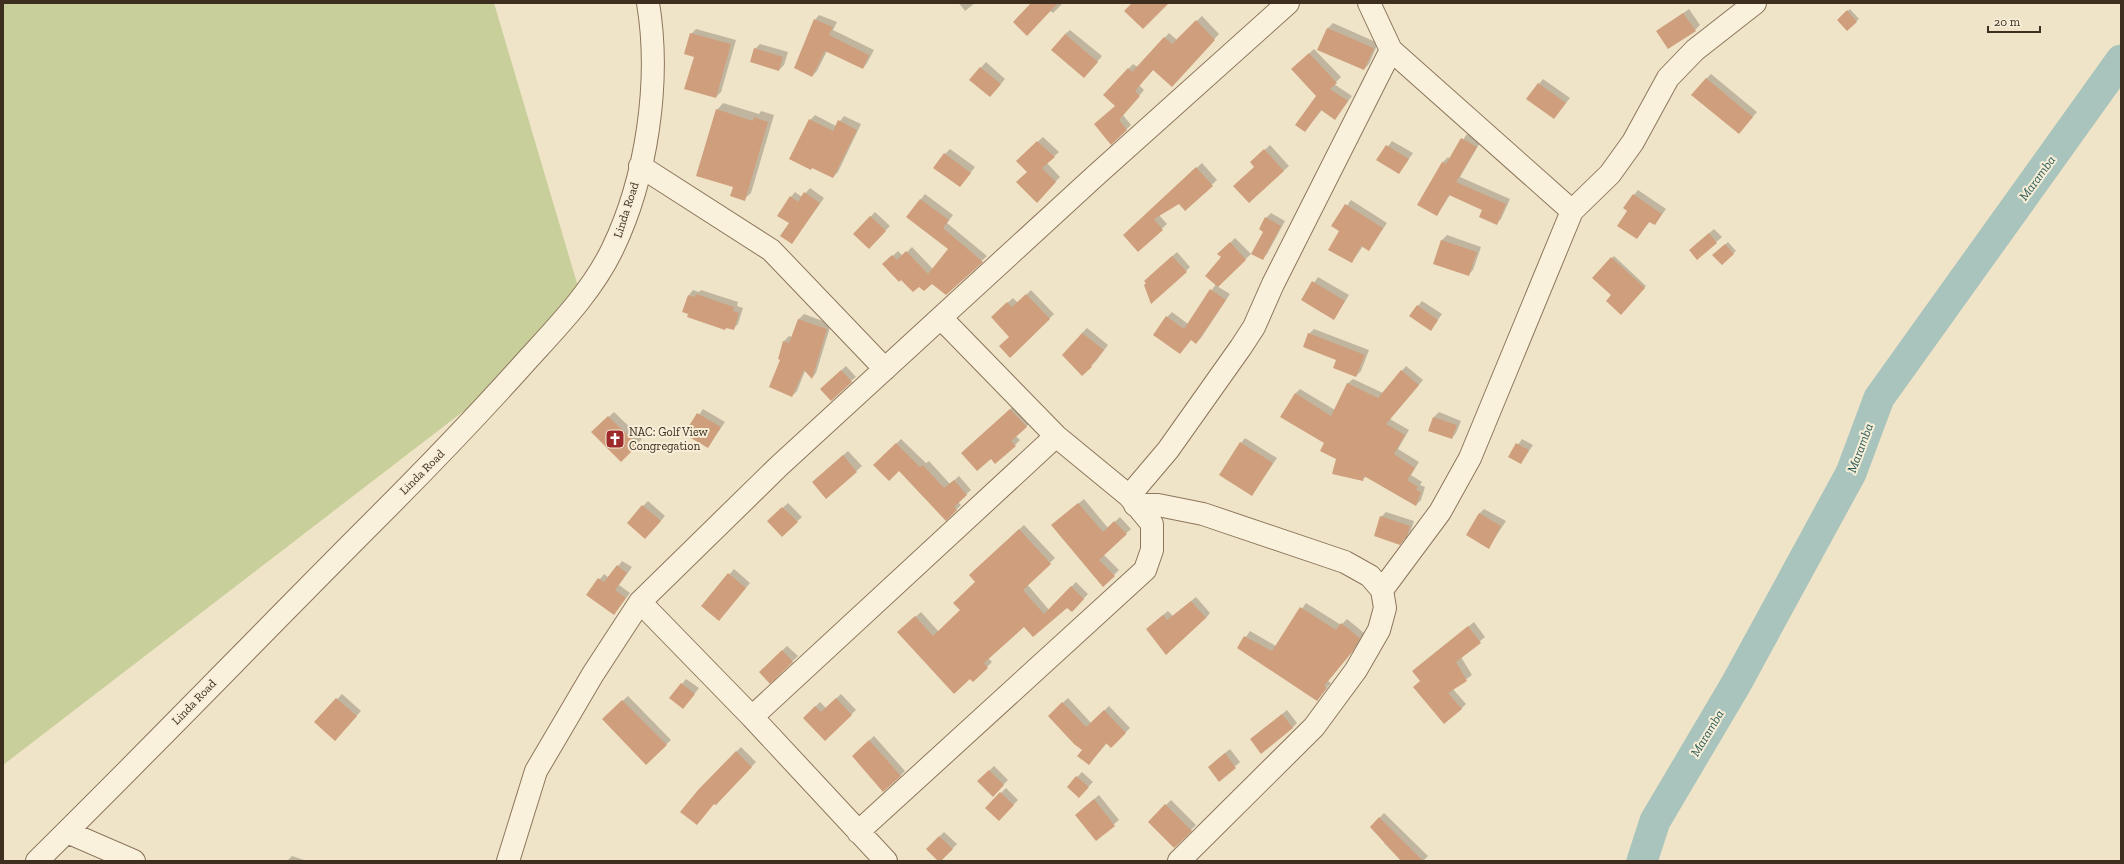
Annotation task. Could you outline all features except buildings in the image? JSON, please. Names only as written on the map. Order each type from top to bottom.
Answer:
[{"type":"street","name":"Linda Road","points":[[37,861],[468,425],[575,308],[598,277],[626,219],[640,166],[652,95],[654,72],[653,32],[648,3]]},
{"type":"street","points":[[508,861],[536,771],[589,680],[640,602],[779,466],[885,368],[1094,177],[1288,3]]},
{"type":"street","points":[[1369,3],[1391,50],[1572,211]]},
{"type":"street","points":[[1382,590],[1440,512],[1470,458],[1572,211],[1610,174],[1633,142],[1668,78],[1695,50],[1755,3]]},
{"type":"street","points":[[1132,500],[1234,359],[1254,327],[1273,284],[1391,50]]},
{"type":"street","points":[[640,166],[771,250],[885,368]]},
{"type":"street","points":[[858,832],[1145,570],[1152,550],[1152,524],[1132,500],[1056,436],[941,318]]},
{"type":"street","points":[[752,717],[1056,436]]},
{"type":"street","points":[[1132,500],[1202,514],[1345,562],[1370,576],[1382,590],[1384,608],[1379,630],[1356,670],[1314,727],[1179,861]]},
{"type":"street","points":[[640,602],[752,717],[886,861]]},
{"type":"street","points":[[67,832],[134,861]]},
{"type":"green space","points":[[3,3],[494,3],[579,290],[529,361],[3,765]]},
{"type":"waterway","name":"Maramba","points":[[1642,861],[1655,821],[1736,684],[1851,473],[1879,398],[2121,60]]},
{"type":"place","name":"NAC: Golf View Congregation","points":[[615,439]]}]
